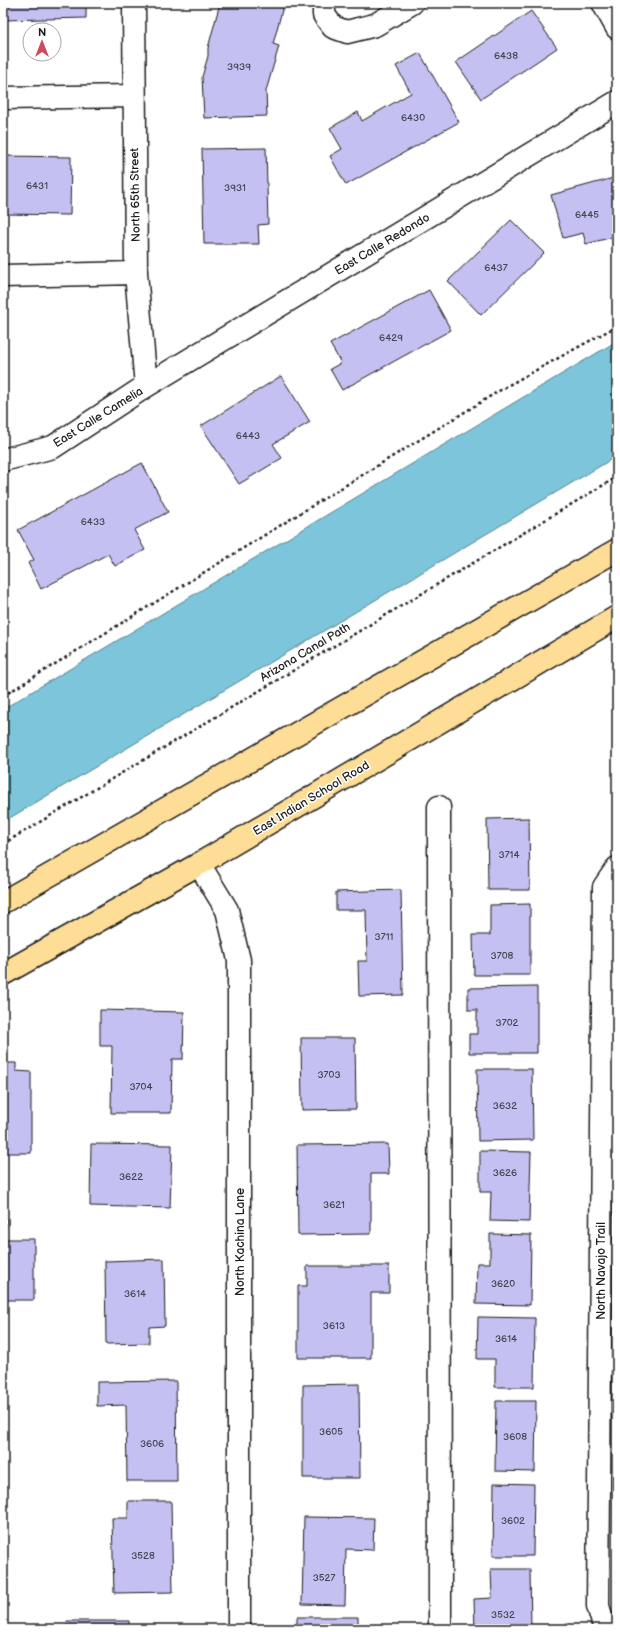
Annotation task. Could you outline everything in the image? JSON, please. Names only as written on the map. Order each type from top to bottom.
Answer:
[{"type":"main road","points":[[3,902],[617,550]]},
{"type":"main road","name":"East Indian School Road","points":[[3,974],[200,864],[617,617]]},
{"type":"street","name":"North 65th Street","points":[[134,3],[136,274],[146,386]]},
{"type":"street","points":[[324,3],[324,15],[333,27],[347,32],[375,25],[412,3]]},
{"type":"street","points":[[603,3],[617,28]]},
{"type":"street","points":[[3,98],[134,96]]},
{"type":"street","name":"East Calle Redondo","points":[[146,386],[617,102]]},
{"type":"street","points":[[3,276],[136,274]]},
{"type":"street","name":"East Calle Camelia","points":[[3,460],[53,447],[146,386]]},
{"type":"street","points":[[439,807],[440,1629]]},
{"type":"street","name":"North Kachina Lane","points":[[200,864],[227,910],[239,960],[239,1629]]},
{"type":"street","name":"North Navajo Trail","points":[[605,1629],[598,1606],[604,887],[617,868]]},
{"type":"path","points":[[3,696],[508,386],[617,326]]},
{"type":"path","name":"Arizona Canal Path","points":[[3,844],[617,477]]},
{"type":"water","points":[[617,341],[617,456],[3,822],[3,709]]},
{"type":"building","points":[[3,3],[86,3],[86,18],[3,20]]},
{"type":"building","points":[[220,3],[284,3],[273,44],[279,46],[266,91],[267,116],[204,118],[202,77]]},
{"type":"building","points":[[531,11],[557,48],[481,99],[456,62]]},
{"type":"building","points":[[420,53],[459,122],[346,185],[330,156],[342,149],[330,128],[358,112],[362,121],[411,93],[396,66]]},
{"type":"building","points":[[266,148],[268,224],[258,225],[259,244],[204,244],[202,149]]},
{"type":"building","points":[[3,156],[71,157],[70,215],[3,214]]},
{"type":"building","points":[[617,177],[617,236],[586,244],[583,233],[563,238],[551,195]]},
{"type":"building","points":[[511,220],[544,253],[481,315],[448,281]]},
{"type":"building","points":[[429,290],[451,330],[342,390],[330,369],[341,363],[330,344]]},
{"type":"building","points":[[281,376],[310,422],[273,444],[282,458],[239,484],[201,426]]},
{"type":"building","points":[[142,463],[168,512],[134,530],[145,550],[115,566],[108,554],[41,589],[28,563],[34,560],[18,530]]},
{"type":"building","points":[[529,818],[530,890],[488,890],[487,819]]},
{"type":"building","points":[[401,890],[403,995],[359,996],[358,961],[367,961],[366,910],[336,910],[336,892]]},
{"type":"building","points":[[530,904],[530,975],[474,975],[473,935],[490,935],[490,905]]},
{"type":"building","points":[[537,987],[537,1053],[469,1053],[469,1034],[477,1034],[477,1010],[468,1010],[468,988]]},
{"type":"building","points":[[100,1010],[184,1012],[183,1059],[172,1059],[171,1113],[111,1113],[112,1046],[100,1046]]},
{"type":"building","points":[[301,1038],[355,1038],[356,1109],[302,1110]]},
{"type":"building","points":[[3,1063],[16,1063],[16,1071],[31,1072],[31,1153],[3,1153]]},
{"type":"building","points":[[477,1069],[532,1069],[533,1140],[478,1141]]},
{"type":"building","points":[[91,1144],[172,1145],[170,1208],[90,1206]]},
{"type":"building","points":[[388,1144],[389,1174],[371,1174],[371,1234],[298,1235],[297,1145]]},
{"type":"building","points":[[480,1151],[531,1152],[529,1222],[490,1221],[491,1192],[480,1192]]},
{"type":"building","points":[[3,1207],[7,1221],[4,1239],[34,1239],[34,1300],[3,1300]]},
{"type":"building","points":[[490,1234],[531,1235],[530,1305],[476,1304],[477,1263],[490,1263]]},
{"type":"building","points":[[164,1259],[165,1326],[149,1327],[149,1343],[106,1344],[105,1261]]},
{"type":"building","points":[[307,1266],[389,1266],[389,1293],[371,1293],[371,1358],[298,1358],[298,1286],[307,1286]]},
{"type":"building","points":[[478,1317],[535,1318],[534,1387],[495,1387],[495,1359],[477,1359]]},
{"type":"building","points":[[176,1381],[177,1481],[127,1481],[126,1405],[97,1406],[97,1382]]},
{"type":"building","points":[[359,1384],[360,1478],[303,1478],[303,1385]]},
{"type":"building","points":[[496,1401],[536,1401],[535,1472],[495,1471]]},
{"type":"building","points":[[494,1483],[534,1484],[533,1556],[493,1556]]},
{"type":"building","points":[[128,1501],[171,1501],[173,1592],[114,1593],[112,1518],[128,1518]]},
{"type":"building","points":[[304,1517],[374,1518],[373,1550],[346,1549],[345,1605],[302,1604]]},
{"type":"building","points":[[491,1569],[530,1569],[531,1629],[475,1629],[474,1599],[492,1598]]},
{"type":"building","points":[[297,1617],[358,1617],[358,1629],[297,1629]]},
{"type":"building","points":[[67,1621],[129,1621],[129,1629],[67,1629]]}]
